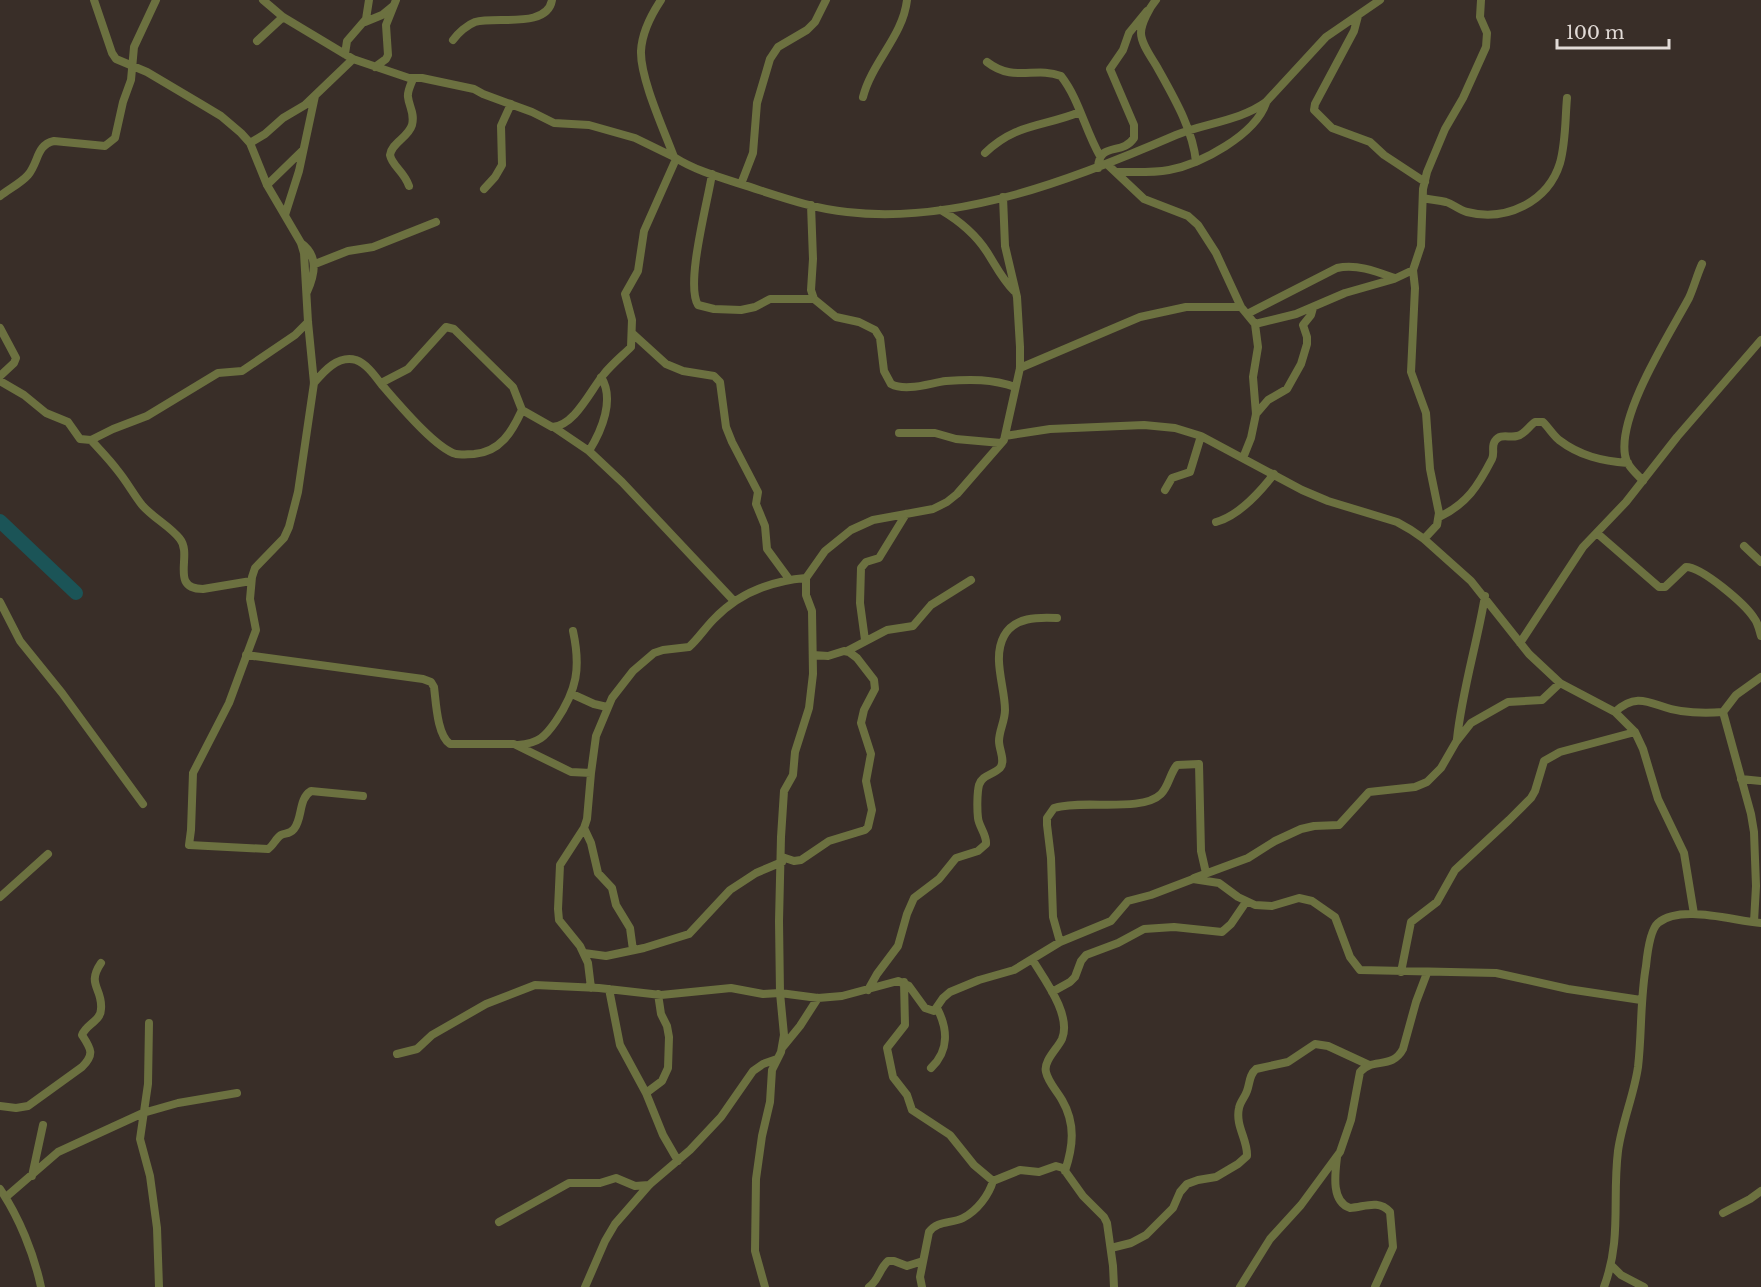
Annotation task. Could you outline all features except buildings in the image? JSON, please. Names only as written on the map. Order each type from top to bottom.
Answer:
[{"type":"street","points":[[94,0],[116,59],[147,72],[221,116],[250,142],[267,185],[301,243],[304,253],[314,383],[298,492],[289,527],[278,546],[255,568],[251,581],[250,599],[256,630],[229,703],[196,762],[193,773],[189,845],[268,849],[281,835],[289,834],[294,829],[303,799],[311,791],[363,796]]},
{"type":"street","points":[[0,196],[28,175],[39,150],[47,142],[105,146],[113,142],[131,80],[134,47],[156,0]]},
{"type":"street","points":[[263,0],[283,16],[349,56],[375,67],[413,79],[422,78],[467,87],[554,123],[589,125],[635,138],[675,158],[741,184],[811,205],[854,213],[941,210],[1003,197],[1108,165],[1188,130],[1254,110],[1266,102],[1321,42],[1380,0]]},
{"type":"street","points":[[365,22],[369,0]]},
{"type":"street","points":[[453,40],[470,24],[495,19],[513,21],[546,13],[550,9],[552,0]]},
{"type":"street","points":[[555,428],[582,405],[601,377],[630,349],[633,334],[632,320],[625,294],[638,271],[644,231],[675,158],[642,62],[642,42],[651,14],[661,0]]},
{"type":"street","points":[[741,184],[753,153],[757,103],[770,59],[778,47],[807,30],[815,22],[826,0]]},
{"type":"street","points":[[863,97],[870,77],[903,18],[907,0]]},
{"type":"street","points":[[1100,156],[1126,146],[1134,138],[1134,125],[1110,69],[1123,50],[1129,33],[1156,0]]},
{"type":"street","points":[[1424,539],[1437,525],[1439,517],[1430,469],[1426,413],[1411,372],[1415,288],[1413,270],[1421,246],[1425,182],[1444,129],[1466,93],[1486,47],[1487,33],[1480,17],[1481,0]]},
{"type":"street","points":[[250,142],[266,134],[283,118],[299,110],[315,96],[349,56],[347,40],[365,22],[382,15],[395,3]]},
{"type":"street","points":[[375,67],[388,55],[386,25],[395,3]]},
{"type":"street","points":[[1147,11],[1141,31],[1144,44],[1188,130],[1196,162]]},
{"type":"street","points":[[257,41],[283,16]]},
{"type":"street","points":[[1358,16],[1354,31],[1315,104],[1314,110],[1332,128],[1370,142],[1384,155],[1425,182]]},
{"type":"street","points":[[987,62],[1002,71],[1061,76],[1074,96],[1087,133],[1100,156],[1098,168]]},
{"type":"street","points":[[409,186],[404,173],[392,162],[390,154],[393,147],[405,136],[412,125],[413,112],[408,96],[413,79]]},
{"type":"street","points":[[285,215],[299,171],[315,96]]},
{"type":"street","points":[[1423,198],[1448,202],[1474,213],[1504,213],[1529,205],[1549,185],[1560,161],[1565,135],[1567,98]]},
{"type":"street","points":[[1118,172],[1160,171],[1196,162],[1230,143],[1247,130],[1261,116],[1266,102]]},
{"type":"street","points":[[484,189],[502,165],[501,126],[511,104]]},
{"type":"street","points":[[985,153],[1000,140],[1016,131],[1040,123],[1064,119],[1080,112]]},
{"type":"street","points":[[267,185],[303,150]]},
{"type":"street","points":[[1108,165],[1144,199],[1188,216],[1198,225],[1216,253],[1244,310],[1255,324],[1258,346],[1253,377],[1257,414]]},
{"type":"street","points":[[712,174],[695,267],[694,291],[698,305],[714,309],[741,310],[755,307],[770,299],[814,299]]},
{"type":"street","points":[[782,1048],[784,1035],[780,993],[779,921],[781,837],[784,791],[794,775],[797,743],[809,708],[813,655],[812,611],[806,595],[806,578],[825,551],[852,530],[873,520],[933,509],[947,502],[957,494],[1003,440],[1020,368],[1020,323],[1016,292],[1005,246],[1003,197]]},
{"type":"street","points":[[811,205],[813,259],[811,290],[814,299],[836,317],[859,322],[875,330],[880,338],[884,370],[891,384],[895,386],[992,380],[1016,387]]},
{"type":"street","points":[[941,210],[976,239],[987,252],[1003,279],[1016,292]]},
{"type":"street","points":[[315,264],[348,251],[373,247],[436,222]]},
{"type":"street","points":[[301,243],[308,248],[315,264],[306,294]]},
{"type":"street","points":[[1643,481],[1628,463],[1624,452],[1625,434],[1631,412],[1691,293],[1702,264]]},
{"type":"street","points":[[1020,368],[1140,317],[1186,307],[1244,310],[1337,268],[1352,266],[1364,268],[1395,279]]},
{"type":"street","points":[[1255,324],[1313,308],[1345,293],[1395,279],[1413,270]]},
{"type":"street","points":[[1243,458],[1257,414],[1268,400],[1287,389],[1301,364],[1307,344],[1303,323],[1311,315],[1313,308]]},
{"type":"street","points":[[0,381],[24,395],[46,413],[68,422],[80,439],[92,440],[147,416],[218,373],[243,371],[295,335],[308,321]]},
{"type":"street","points":[[381,383],[408,369],[446,327],[453,330],[513,387],[522,410],[555,428],[589,451],[632,492],[734,601]]},
{"type":"street","points":[[0,328],[16,358],[14,363],[0,376]]},
{"type":"street","points":[[633,334],[666,364],[683,371],[714,376],[720,382],[726,427],[758,492],[756,504],[765,526],[767,549],[789,579]]},
{"type":"street","points":[[1520,643],[1578,555],[1761,340]]},
{"type":"street","points":[[314,383],[327,368],[348,359],[365,364],[442,446],[456,454],[481,453],[496,447],[504,441],[522,410]]},
{"type":"street","points":[[589,451],[601,430],[607,401],[607,388],[601,377]]},
{"type":"street","points":[[1439,517],[1458,508],[1470,494],[1493,457],[1495,440],[1501,436],[1519,436],[1535,422],[1543,422],[1560,441],[1581,454],[1603,461],[1628,463]]},
{"type":"street","points":[[899,433],[935,433],[951,439],[1003,440],[1050,429],[1144,425],[1175,428],[1201,436],[1302,490],[1328,501],[1397,522],[1424,539],[1485,596],[1520,643],[1560,683],[1615,712],[1635,732],[1643,749],[1658,799],[1684,853],[1694,914]]},
{"type":"street","points":[[1165,490],[1172,478],[1190,472],[1201,436]]},
{"type":"street","points":[[92,440],[143,506],[181,540],[185,549],[183,577],[186,582],[195,588],[203,589],[251,581]]},
{"type":"street","points":[[1216,522],[1238,510],[1258,493],[1274,474]]},
{"type":"street","points":[[866,640],[860,603],[861,568],[866,562],[879,558],[906,514]]},
{"type":"street","points":[[1598,534],[1659,588],[1665,586],[1686,567],[1691,567],[1729,592],[1746,608],[1756,621],[1761,636]]},
{"type":"street","points":[[1744,546],[1761,562]]},
{"type":"street","points":[[591,988],[590,969],[584,953],[560,920],[558,909],[560,865],[584,828],[588,814],[596,736],[607,707],[621,684],[648,657],[663,650],[689,647],[712,620],[734,601],[762,586],[789,579],[806,578]]},
{"type":"street","points":[[813,655],[828,656],[846,651],[887,630],[913,626],[931,604],[971,580]]},
{"type":"street","points":[[1456,742],[1460,711],[1485,596]]},
{"type":"street","points":[[0,602],[20,640],[62,693],[143,804]]},
{"type":"street","points":[[868,990],[898,946],[906,914],[914,898],[935,883],[956,858],[978,851],[986,844],[978,818],[979,786],[982,779],[1000,768],[1002,764],[999,739],[1005,708],[1000,666],[1000,649],[1003,638],[1008,630],[1020,622],[1039,617],[1057,618]]},
{"type":"street","points":[[246,655],[423,679],[431,682],[434,687],[438,719],[446,742],[456,745],[518,745],[534,742],[545,736],[572,694],[578,664],[573,631]]},
{"type":"street","points":[[584,953],[606,956],[689,934],[730,890],[756,873],[782,860],[801,860],[829,842],[867,829],[872,805],[866,781],[871,754],[861,723],[864,710],[875,687],[867,670],[857,658],[846,651]]},
{"type":"street","points":[[1723,712],[1736,695],[1761,676]]},
{"type":"street","points":[[397,1054],[417,1049],[425,1039],[486,1004],[536,985],[658,994],[723,988],[818,998],[842,996],[898,981],[904,982],[914,990],[925,1008],[932,1012],[950,992],[978,980],[1007,973],[1060,942],[1111,921],[1128,901],[1151,895],[1248,858],[1282,837],[1301,829],[1339,825],[1369,792],[1415,787],[1427,782],[1441,768],[1456,742],[1471,723],[1497,707],[1515,700],[1542,700],[1560,683]]},
{"type":"street","points":[[572,694],[607,707]]},
{"type":"street","points":[[1615,712],[1629,701],[1638,700],[1682,712],[1723,712]]},
{"type":"street","points":[[1604,1287],[1611,1265],[1617,1223],[1618,1152],[1638,1068],[1641,1000],[1650,944],[1656,924],[1669,917],[1694,914],[1758,923],[1755,842],[1751,814],[1723,712]]},
{"type":"street","points":[[1401,972],[1411,922],[1437,902],[1455,870],[1531,798],[1544,761],[1554,754],[1635,732]]},
{"type":"street","points":[[518,745],[571,772],[591,773]]},
{"type":"street","points":[[1060,942],[1053,917],[1051,858],[1047,825],[1047,818],[1054,808],[1077,804],[1143,803],[1161,794],[1177,765],[1199,764],[1202,851],[1206,873]]},
{"type":"street","points":[[1741,779],[1761,781]]},
{"type":"street","points":[[584,828],[591,843],[598,873],[612,888],[616,906],[630,928],[633,950]]},
{"type":"street","points":[[0,897],[48,854]]},
{"type":"street","points":[[1193,879],[1219,883],[1246,902],[1266,906],[1299,898],[1312,901],[1335,917],[1350,957],[1357,967],[1364,971],[1496,973],[1568,989],[1641,1000]]},
{"type":"street","points":[[1052,992],[1075,977],[1083,957],[1118,943],[1139,930],[1151,927],[1184,927],[1222,932],[1231,924],[1246,902]]},
{"type":"street","points":[[1032,959],[1052,992],[1065,1023],[1062,1039],[1046,1071],[1069,1118],[1073,1145],[1065,1171]]},
{"type":"street","points":[[0,1106],[16,1108],[27,1106],[82,1067],[88,1060],[89,1044],[82,1035],[84,1030],[98,1019],[102,1011],[101,1000],[94,981],[95,972],[101,963]]},
{"type":"street","points":[[1240,1287],[1270,1239],[1301,1205],[1336,1157],[1351,1120],[1358,1078],[1364,1067],[1395,1060],[1400,1056],[1427,973]]},
{"type":"street","points":[[904,982],[905,1025],[887,1046],[893,1077],[907,1095],[912,1110],[950,1135],[974,1165],[993,1181]]},
{"type":"street","points":[[609,989],[620,1045],[678,1161]]},
{"type":"street","points":[[646,1093],[662,1081],[668,1068],[669,1037],[661,1014],[658,994]]},
{"type":"street","points":[[765,1287],[755,1251],[756,1179],[770,1102],[772,1070],[782,1048],[818,998]]},
{"type":"street","points":[[931,1068],[939,1061],[945,1047],[945,1028],[937,1008]]},
{"type":"street","points":[[149,1023],[147,1084],[140,1139],[150,1176],[157,1228],[159,1287]]},
{"type":"street","points":[[1111,1248],[1131,1243],[1146,1235],[1173,1208],[1180,1192],[1187,1184],[1216,1178],[1247,1156],[1247,1149],[1238,1123],[1239,1106],[1248,1089],[1252,1071],[1288,1062],[1315,1044],[1328,1046],[1369,1065]]},
{"type":"street","points":[[585,1287],[610,1231],[649,1185],[678,1161],[721,1117],[753,1071],[762,1064],[777,1059]]},
{"type":"street","points":[[6,1197],[32,1177],[58,1152],[143,1113],[178,1103],[237,1093]]},
{"type":"street","points":[[32,1177],[43,1125]]},
{"type":"street","points":[[1336,1157],[1335,1180],[1341,1203],[1350,1208],[1369,1204],[1380,1206],[1390,1212],[1393,1246],[1375,1287]]},
{"type":"street","points":[[922,1287],[920,1277],[926,1239],[933,1227],[960,1219],[970,1213],[988,1194],[993,1181],[1020,1170],[1039,1172],[1059,1166],[1083,1196],[1104,1216],[1111,1248],[1114,1287]]},
{"type":"street","points":[[499,1222],[571,1182],[600,1183],[618,1178],[634,1186],[649,1185]]},
{"type":"street","points":[[0,1189],[6,1197],[31,1254],[41,1287]]},
{"type":"street","points":[[1723,1213],[1761,1191]]},
{"type":"street","points":[[869,1287],[877,1280],[888,1261],[907,1266],[922,1261]]},
{"type":"street","points":[[1611,1265],[1621,1275],[1644,1287]]},
{"type":"waterway","points":[[0,521],[76,593]]}]
